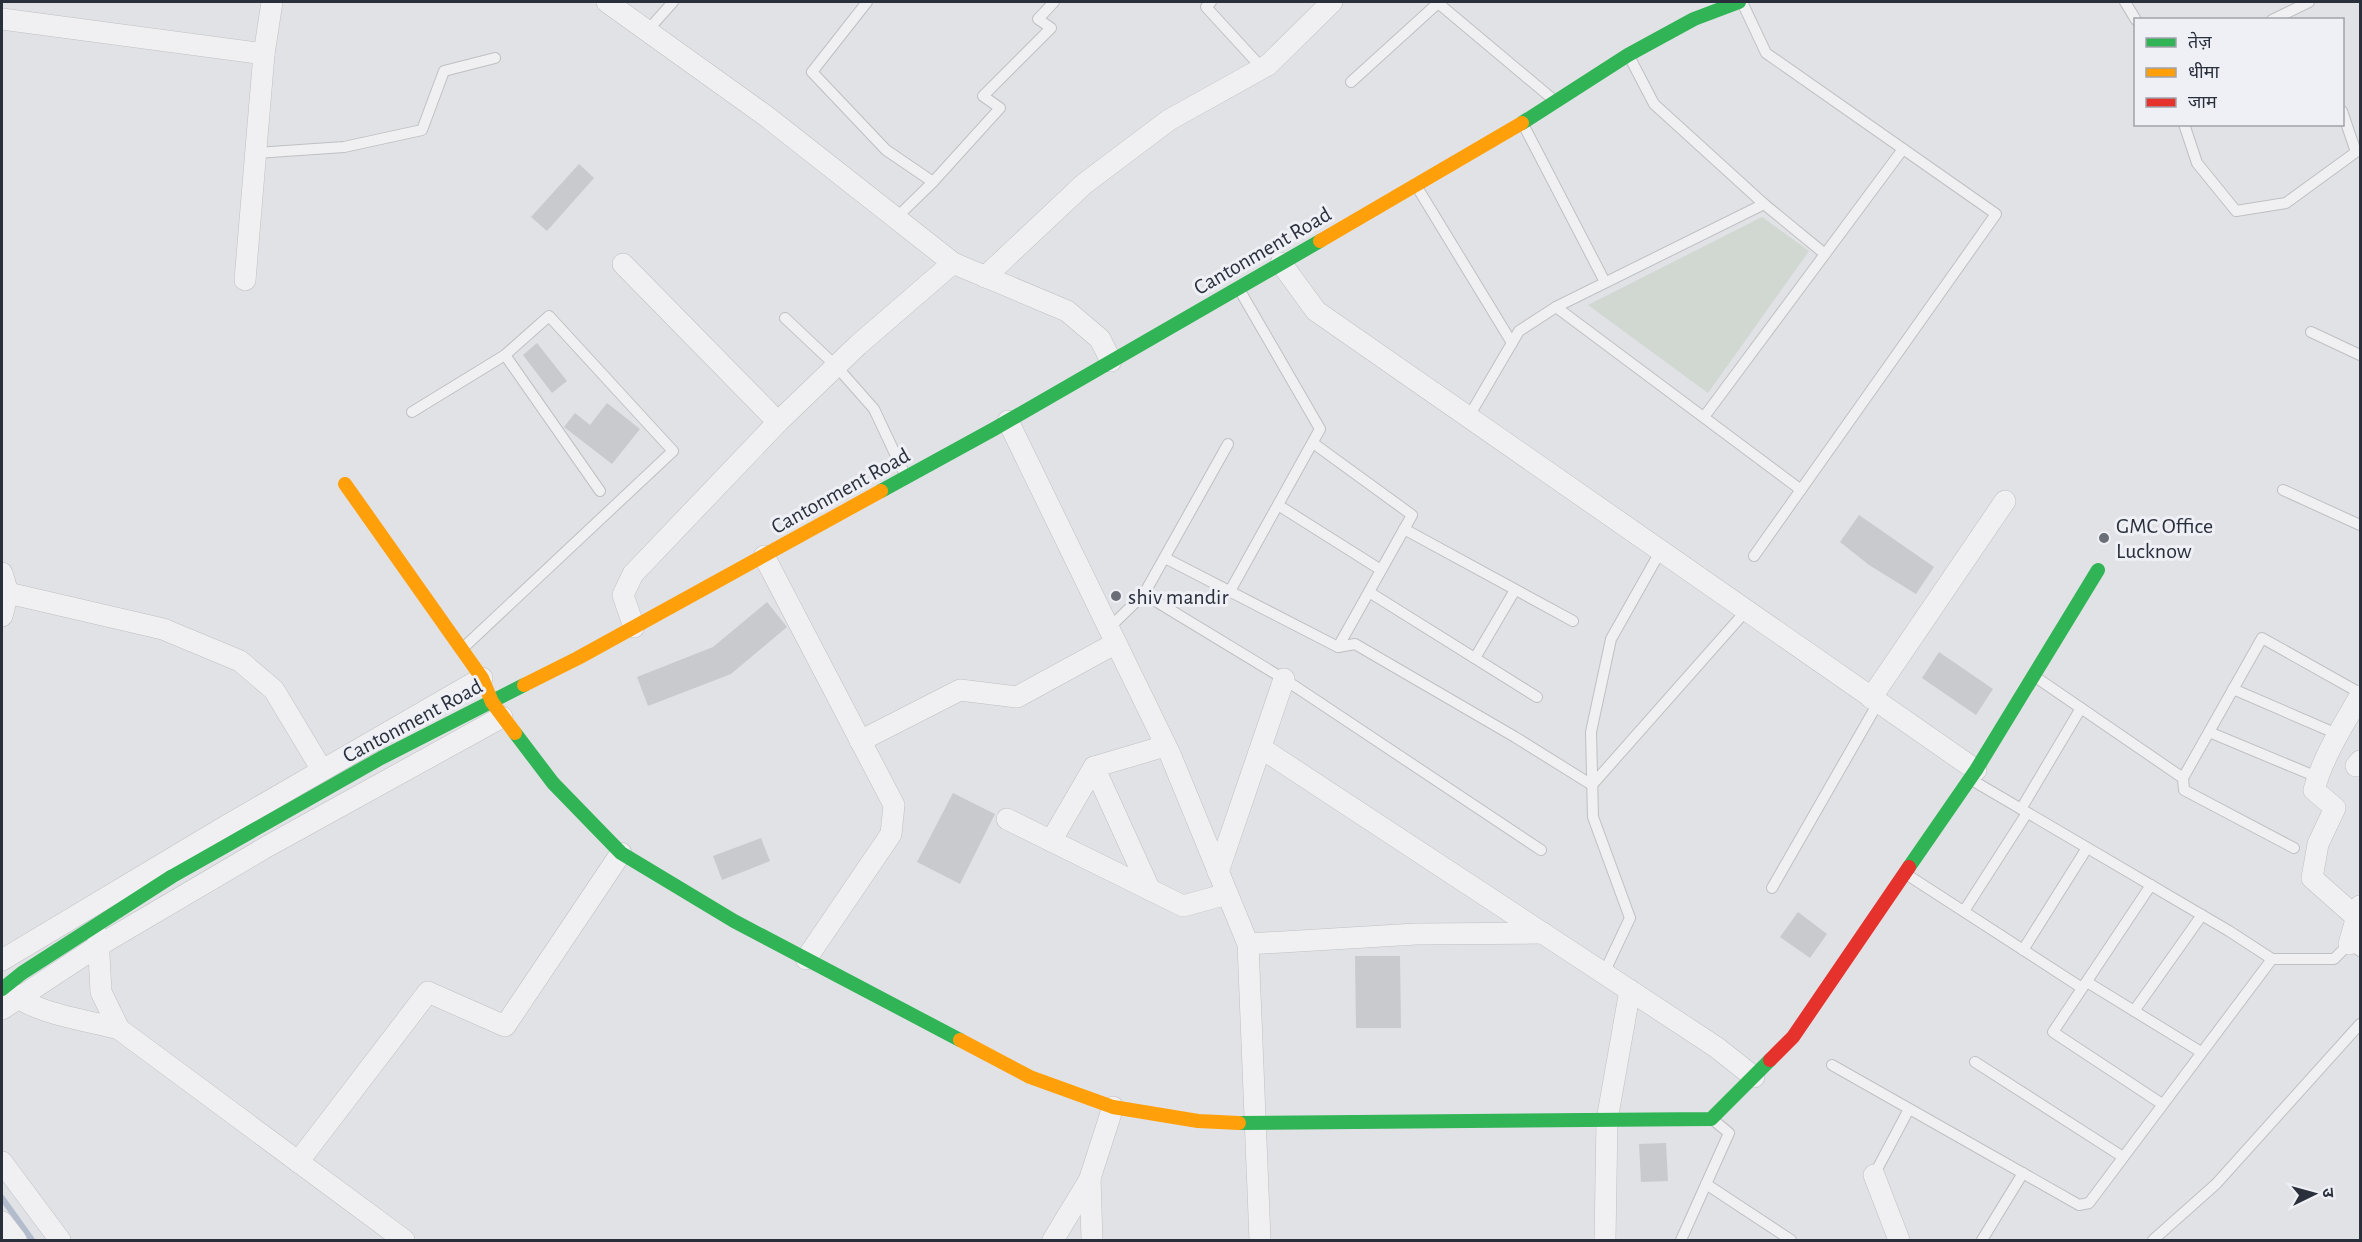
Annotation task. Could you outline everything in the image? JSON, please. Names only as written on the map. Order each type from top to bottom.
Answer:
[{"type":"street","points":[[245,280],[264,54],[272,2]]},
{"type":"street","points":[[607,2],[766,116],[953,263],[1067,311],[1100,339],[1111,361]]},
{"type":"street","points":[[985,277],[1084,184],[1169,120],[1263,68],[1332,2]]},
{"type":"street","name":"Cantonment Road","points":[[1694,19],[1714,2]]},
{"type":"street","name":"Cantonment Road","points":[[7,999],[22,973],[171,877],[381,758],[497,710],[634,627],[1008,421],[1417,185],[1523,123],[1628,55],[1694,19],[1734,2]]},
{"type":"street","points":[[2,19],[264,54]]},
{"type":"street","points":[[634,627],[623,595],[633,574],[778,422],[836,366],[953,263]]},
{"type":"street","points":[[1281,263],[1316,310],[1874,701],[1973,775]]},
{"type":"street","points":[[623,264],[778,422]]},
{"type":"street","points":[[1008,421],[1165,746],[1248,944],[1260,1240]]},
{"type":"street","points":[[345,484],[482,678],[497,710],[553,783],[621,853],[734,921],[1030,1077],[1113,1107],[1198,1122],[1255,1124],[1712,1119],[1793,1037],[1973,775],[2098,570]]},
{"type":"street","points":[[1874,701],[2005,501]]},
{"type":"street","points":[[764,556],[894,805],[891,834],[806,959]]},
{"type":"street","points":[[2,616],[5,583],[163,629],[240,661],[273,690],[322,770]]},
{"type":"street","points":[[860,741],[960,690],[1017,697],[1112,636]]},
{"type":"street","points":[[2,960],[482,678]]},
{"type":"street","points":[[1218,872],[1284,679]]},
{"type":"street","points":[[2355,947],[2358,912],[2313,878],[2318,844],[2335,808],[2314,790],[2317,777],[2337,734],[2361,694]]},
{"type":"street","points":[[7,999],[497,710]]},
{"type":"street","points":[[1051,841],[1094,767],[1165,746]]},
{"type":"street","points":[[1261,748],[1716,1047],[1754,1077]]},
{"type":"street","points":[[1094,767],[1150,890]]},
{"type":"street","points":[[1007,819],[1183,906],[1227,894]]},
{"type":"street","points":[[298,1162],[428,992],[504,1026],[621,853]]},
{"type":"street","points":[[97,903],[101,992],[119,1029]]},
{"type":"street","points":[[1248,944],[1416,934],[1543,933]]},
{"type":"street","points":[[2,979],[7,999]]},
{"type":"street","points":[[1605,1240],[1607,1120],[1630,990]]},
{"type":"street","points":[[7,999],[119,1029],[404,1240]]},
{"type":"street","points":[[1053,1240],[1090,1178],[1113,1107]]},
{"type":"street","points":[[2,1162],[60,1240]]},
{"type":"street","points":[[1874,1175],[1894,1237]]},
{"type":"street","points":[[1090,1178],[1092,1240]]},
{"type":"street","points":[[2,1222],[16,1240]]},
{"type":"lane","points":[[648,30],[673,2]]},
{"type":"lane","points":[[867,2],[812,72],[886,150],[933,182]]},
{"type":"lane","points":[[896,218],[933,182],[999,108],[983,96],[1051,28],[1038,20],[1054,2]]},
{"type":"lane","points":[[1211,2],[1206,7],[1263,68]]},
{"type":"lane","points":[[1734,2],[1766,53],[1996,214],[1754,556]]},
{"type":"lane","points":[[2125,2],[2135,18]]},
{"type":"lane","points":[[2276,18],[2309,2]]},
{"type":"lane","points":[[1351,82],[1438,3],[1555,101]]},
{"type":"lane","points":[[2295,9],[2299,18]]},
{"type":"lane","points":[[1628,55],[1654,104],[1764,204],[1825,254]]},
{"type":"lane","points":[[256,153],[344,147],[422,130],[444,71],[495,58]]},
{"type":"lane","points":[[2185,126],[2197,163],[2236,211],[2286,203],[2356,152],[2344,114]]},
{"type":"lane","points":[[1523,123],[1605,282]]},
{"type":"lane","points":[[1704,417],[1903,149]]},
{"type":"lane","points":[[1417,185],[1512,343]]},
{"type":"lane","points":[[1468,418],[1519,331],[1556,307],[1764,204]]},
{"type":"lane","points":[[1230,591],[1320,429],[1238,288]]},
{"type":"lane","points":[[1556,307],[1801,490]]},
{"type":"lane","points":[[412,412],[504,356],[549,316],[674,451],[462,649]]},
{"type":"lane","points":[[785,318],[836,366],[874,409],[906,477]]},
{"type":"lane","points":[[2311,332],[2361,354]]},
{"type":"lane","points":[[504,356],[600,491]]},
{"type":"lane","points":[[1313,443],[1412,515],[1338,647]]},
{"type":"lane","points":[[1112,636],[1144,594],[1228,444]]},
{"type":"lane","points":[[2283,490],[2361,525]]},
{"type":"lane","points":[[1278,505],[1381,570]]},
{"type":"lane","points":[[1404,529],[1573,621]]},
{"type":"lane","points":[[1604,973],[1630,918],[1593,817],[1591,732],[1611,639],[1660,552]]},
{"type":"lane","points":[[1165,558],[1338,647],[1355,645],[1515,737],[1592,785]]},
{"type":"lane","points":[[1475,658],[1515,590]]},
{"type":"lane","points":[[1369,591],[1537,698]]},
{"type":"lane","points":[[1144,594],[1284,679],[1541,850]]},
{"type":"lane","points":[[1592,785],[1745,612]]},
{"type":"lane","points":[[2294,848],[2184,790],[2183,778],[2262,638],[2361,694]]},
{"type":"lane","points":[[2034,676],[2183,778]]},
{"type":"lane","points":[[2233,689],[2337,734]]},
{"type":"lane","points":[[1772,888],[1874,701]]},
{"type":"lane","points":[[1964,911],[2024,811],[2081,708]]},
{"type":"lane","points":[[2209,732],[2317,777]]},
{"type":"lane","points":[[1973,775],[2024,811],[2202,915],[2272,959],[2334,959],[2355,947]]},
{"type":"lane","points":[[2023,950],[2087,848]]},
{"type":"lane","points":[[1905,873],[2023,950],[2134,1011],[2201,1052]]},
{"type":"lane","points":[[2151,885],[2053,1032],[2162,1104]]},
{"type":"lane","points":[[2134,1011],[2202,915]]},
{"type":"lane","points":[[1832,1065],[2079,1205],[2089,1203],[2272,959]]},
{"type":"lane","points":[[2153,1240],[2216,1184],[2361,1024]]},
{"type":"lane","points":[[1975,1062],[2123,1156]]},
{"type":"lane","points":[[1874,1175],[1909,1109]]},
{"type":"lane","points":[[1681,1240],[1729,1133],[1712,1119]]},
{"type":"lane","points":[[1982,1240],[2023,1173]]},
{"type":"lane","points":[[1706,1184],[1791,1240]]},
{"type":"shaded area","points":[[1762,217],[1809,251],[1708,393],[1588,305]]},
{"type":"building","points":[[579,164],[594,178],[547,231],[531,217]]},
{"type":"building","points":[[537,343],[567,381],[552,393],[523,355]]},
{"type":"building","points":[[607,403],[640,429],[612,464],[564,427],[575,413],[590,425]]},
{"type":"building","points":[[1859,515],[1934,567],[1916,594],[1869,565],[1840,542]]},
{"type":"building","points":[[767,602],[787,627],[731,674],[648,706],[637,677],[713,647]]},
{"type":"building","points":[[1939,652],[1993,689],[1976,715],[1922,678]]},
{"type":"building","points":[[953,793],[995,814],[960,884],[917,862]]},
{"type":"building","points":[[761,838],[770,861],[722,880],[713,856]]},
{"type":"building","points":[[1798,912],[1827,934],[1810,958],[1780,937]]},
{"type":"building","points":[[1355,956],[1400,956],[1401,1028],[1356,1028]]},
{"type":"building","points":[[1666,1143],[1668,1181],[1641,1182],[1639,1144]]},
{"type":"waterway","points":[[2,1198],[32,1240]]},
{"type":"traffic: fast","points":[[1522,123],[1628,55],[1694,19],[1739,2]]},
{"type":"traffic: fast","points":[[881,491],[994,429],[1320,241]]},
{"type":"traffic: fast","points":[[1909,867],[1976,770],[2098,570]]},
{"type":"traffic: fast","points":[[171,877],[381,758],[524,685]]},
{"type":"traffic: fast","points":[[515,733],[553,783],[621,853],[734,921],[960,1040]]},
{"type":"traffic: fast","points":[[2,989],[22,973],[171,877]]},
{"type":"traffic: fast","points":[[1239,1123],[1711,1119],[1770,1060]]},
{"type":"traffic: slow","points":[[1320,241],[1522,123]]},
{"type":"traffic: slow","points":[[345,484],[482,678],[492,702],[515,733]]},
{"type":"traffic: slow","points":[[524,685],[578,658],[881,491]]},
{"type":"traffic: slow","points":[[960,1040],[1030,1077],[1113,1107],[1198,1121],[1239,1123]]},
{"type":"traffic: jam","points":[[1770,1060],[1793,1037],[1909,867]]},
{"type":"place","name":"GMC Office Lucknow","points":[[2104,538]]},
{"type":"place","name":"shiv mandir","points":[[1116,596]]}]
